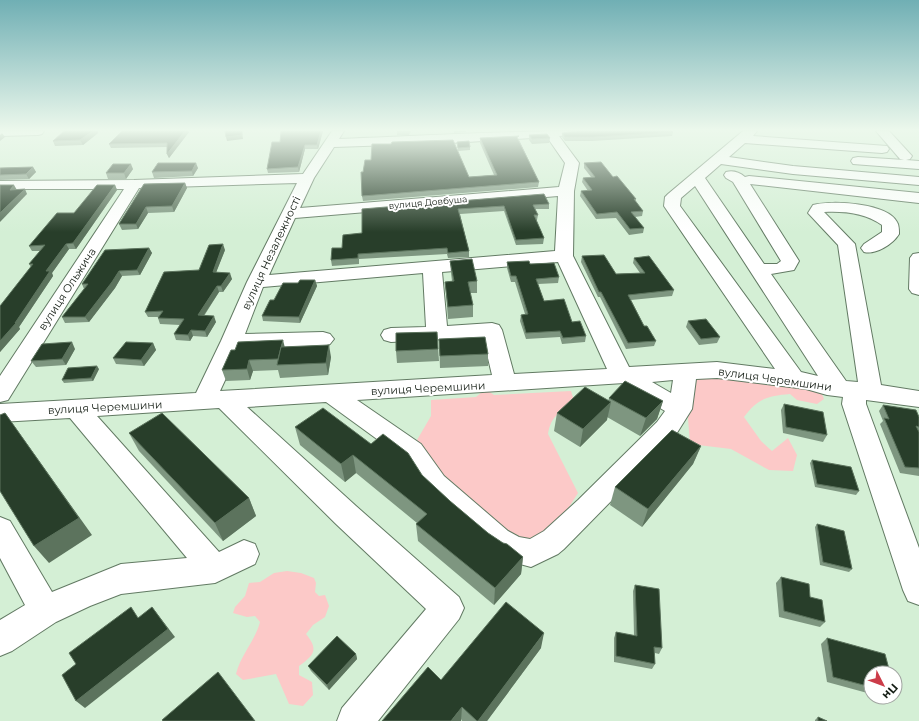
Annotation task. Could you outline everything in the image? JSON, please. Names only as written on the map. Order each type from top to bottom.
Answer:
[{"type":"street","name":"вулиця Незалежності","points":[[214,401],[232,341],[256,282],[307,178],[316,165]]},
{"type":"street","points":[[572,165],[566,191],[564,256],[626,376],[680,409]]},
{"type":"street","points":[[712,165],[673,197],[672,206],[794,380]]},
{"type":"street","points":[[707,169],[737,165]]},
{"type":"street","points":[[747,165],[919,181]]},
{"type":"street","points":[[707,169],[734,175],[739,179],[790,261],[788,266],[777,269],[759,269]]},
{"type":"street","points":[[707,169],[759,269],[830,377],[855,390]]},
{"type":"street","points":[[0,185],[134,184],[307,178]]},
{"type":"street","points":[[739,179],[919,198]]},
{"type":"street","name":"вулиця Ольжича","points":[[0,394],[134,184]]},
{"type":"street","name":"вулиця Довбуша","points":[[290,214],[566,191]]},
{"type":"street","points":[[870,248],[891,234],[890,223],[881,215],[861,209],[835,207],[819,208],[816,213],[846,244],[855,390],[854,404],[919,590]]},
{"type":"street","points":[[256,282],[564,256]]},
{"type":"street","points":[[919,258],[919,290]]},
{"type":"street","points":[[432,267],[437,332]]},
{"type":"street","points":[[391,335],[492,330],[505,383]]},
{"type":"street","points":[[232,341],[323,339]]},
{"type":"street","name":"вулиця Черемшини","points":[[0,413],[717,370],[806,381],[827,387],[919,399]]},
{"type":"street","points":[[332,394],[412,450],[434,484],[498,540],[513,549],[531,553],[548,545],[588,508],[666,428],[680,409],[686,372]]},
{"type":"street","points":[[214,401],[346,515],[448,608],[356,721]]},
{"type":"street","points":[[78,409],[214,569]]},
{"type":"street","points":[[0,530],[45,611]]},
{"type":"street","points":[[0,639],[45,611],[79,595],[121,579],[214,569],[244,554]]},
{"type":"shaded area","points":[[697,376],[818,385],[824,399],[817,404],[797,400],[790,394],[769,397],[754,406],[744,417],[761,441],[772,451],[788,438],[797,455],[793,471],[769,470],[731,449],[690,444],[688,418]]},
{"type":"shaded area","points":[[488,391],[494,395],[571,391],[575,404],[557,415],[551,423],[548,434],[578,493],[557,526],[540,542],[521,543],[489,526],[423,457],[417,440],[431,416],[431,400],[476,397],[482,392]]},
{"type":"shaded area","points":[[287,571],[301,573],[314,578],[316,583],[315,592],[319,596],[325,595],[329,606],[325,617],[313,625],[306,634],[312,644],[313,652],[308,659],[299,666],[299,675],[312,682],[313,695],[303,706],[289,704],[276,674],[243,680],[236,674],[241,660],[258,629],[260,622],[255,616],[247,617],[233,613],[235,607],[245,596],[249,583],[260,582],[274,573]]},
{"type":"building","points":[[112,165],[130,165],[124,173],[106,173]]},
{"type":"building","points":[[157,165],[195,165],[192,171],[152,172]]},
{"type":"building","points":[[268,165],[299,165],[298,167],[267,169]]},
{"type":"building","points":[[364,165],[464,165],[469,177],[497,175],[492,165],[531,165],[539,182],[362,196],[361,172],[363,172]]},
{"type":"building","points":[[585,165],[603,165],[613,177],[617,176],[636,199],[634,199],[643,211],[631,212],[644,228],[630,229],[617,212],[597,214],[581,191],[592,190],[583,178],[595,177]]},
{"type":"building","points":[[33,167],[26,174],[0,175],[0,168]]},
{"type":"building","points":[[185,183],[172,206],[146,207],[136,224],[119,224],[144,184]]},
{"type":"building","points":[[0,185],[14,185],[10,190],[25,189],[0,213]]},
{"type":"building","points":[[97,185],[115,185],[73,243],[66,244],[46,271],[50,271],[16,323],[0,341],[0,306],[33,264],[29,264],[45,245],[29,246],[57,213],[74,213]]},
{"type":"building","points":[[544,194],[549,204],[533,205],[538,215],[534,215],[544,238],[516,240],[504,206],[458,209],[469,251],[448,253],[447,248],[358,254],[358,258],[331,260],[332,248],[342,248],[343,235],[362,233],[362,209]]},
{"type":"building","points":[[223,244],[213,272],[230,273],[221,286],[217,286],[198,315],[214,316],[205,331],[191,330],[188,335],[174,334],[184,319],[158,318],[163,311],[145,312],[164,272],[199,270],[209,245]]},
{"type":"building","points":[[149,248],[137,270],[119,271],[85,317],[62,317],[88,284],[82,284],[105,250]]},
{"type":"building","points":[[604,255],[616,274],[645,273],[634,258],[649,256],[674,290],[628,295],[644,326],[647,326],[656,341],[628,343],[601,292],[599,292],[582,256]]},
{"type":"building","points":[[472,259],[477,281],[468,282],[473,305],[448,307],[445,282],[454,281],[450,261]]},
{"type":"building","points":[[529,261],[530,264],[554,263],[559,277],[536,279],[544,301],[564,299],[572,322],[580,321],[586,336],[563,338],[560,331],[526,333],[521,315],[528,314],[516,276],[511,276],[507,262]]},
{"type":"building","points":[[300,280],[315,280],[299,317],[262,316],[270,300],[274,300],[283,283],[298,283]]},
{"type":"building","points":[[706,319],[720,337],[701,339],[688,321]]},
{"type":"building","points":[[437,332],[438,349],[396,351],[396,333]]},
{"type":"building","points":[[485,337],[488,354],[440,356],[439,339]]},
{"type":"building","points":[[283,340],[278,359],[249,360],[247,369],[222,370],[231,350],[235,350],[238,342]]},
{"type":"building","points":[[72,342],[62,359],[31,361],[42,344]]},
{"type":"building","points":[[126,342],[153,343],[141,360],[113,358]]},
{"type":"building","points":[[329,345],[326,363],[277,365],[281,347]]},
{"type":"building","points":[[97,366],[91,378],[62,380],[68,368]]},
{"type":"building","points":[[625,381],[663,401],[646,418],[609,398]]},
{"type":"building","points":[[585,387],[611,402],[583,429],[557,413]]},
{"type":"building","points":[[784,404],[823,412],[827,435],[786,427]]},
{"type":"building","points":[[883,405],[916,410],[919,417],[919,427],[916,426],[919,432],[919,468],[905,467],[884,418],[889,419]]},
{"type":"building","points":[[323,408],[371,444],[383,434],[408,453],[422,475],[450,501],[488,533],[507,544],[523,557],[495,588],[416,524],[427,514],[353,455],[341,464],[295,427]]},
{"type":"building","points":[[5,413],[79,518],[34,546],[0,491],[0,415]]},
{"type":"building","points":[[162,413],[249,498],[215,523],[129,433]]},
{"type":"building","points":[[672,430],[701,446],[648,509],[615,487]]},
{"type":"building","points":[[812,460],[851,467],[859,491],[817,484]]},
{"type":"building","points":[[817,524],[844,531],[852,569],[823,562]]},
{"type":"building","points":[[781,577],[809,584],[810,597],[822,600],[825,622],[784,611]]},
{"type":"building","points":[[635,585],[659,589],[662,648],[654,647],[655,664],[616,656],[616,632],[637,636]]},
{"type":"building","points":[[506,602],[544,633],[478,721],[462,707],[451,721],[382,721],[428,667],[441,680]]},
{"type":"building","points":[[131,607],[138,618],[152,607],[168,629],[76,701],[62,675],[76,664],[69,653]]},
{"type":"building","points":[[337,636],[356,654],[327,685],[308,666]]},
{"type":"building","points":[[827,638],[885,654],[888,665],[863,665],[863,685],[833,677]]},
{"type":"building","points":[[218,672],[255,721],[162,720]]},
{"type":"building","points":[[818,717],[827,721],[818,721]]}]
